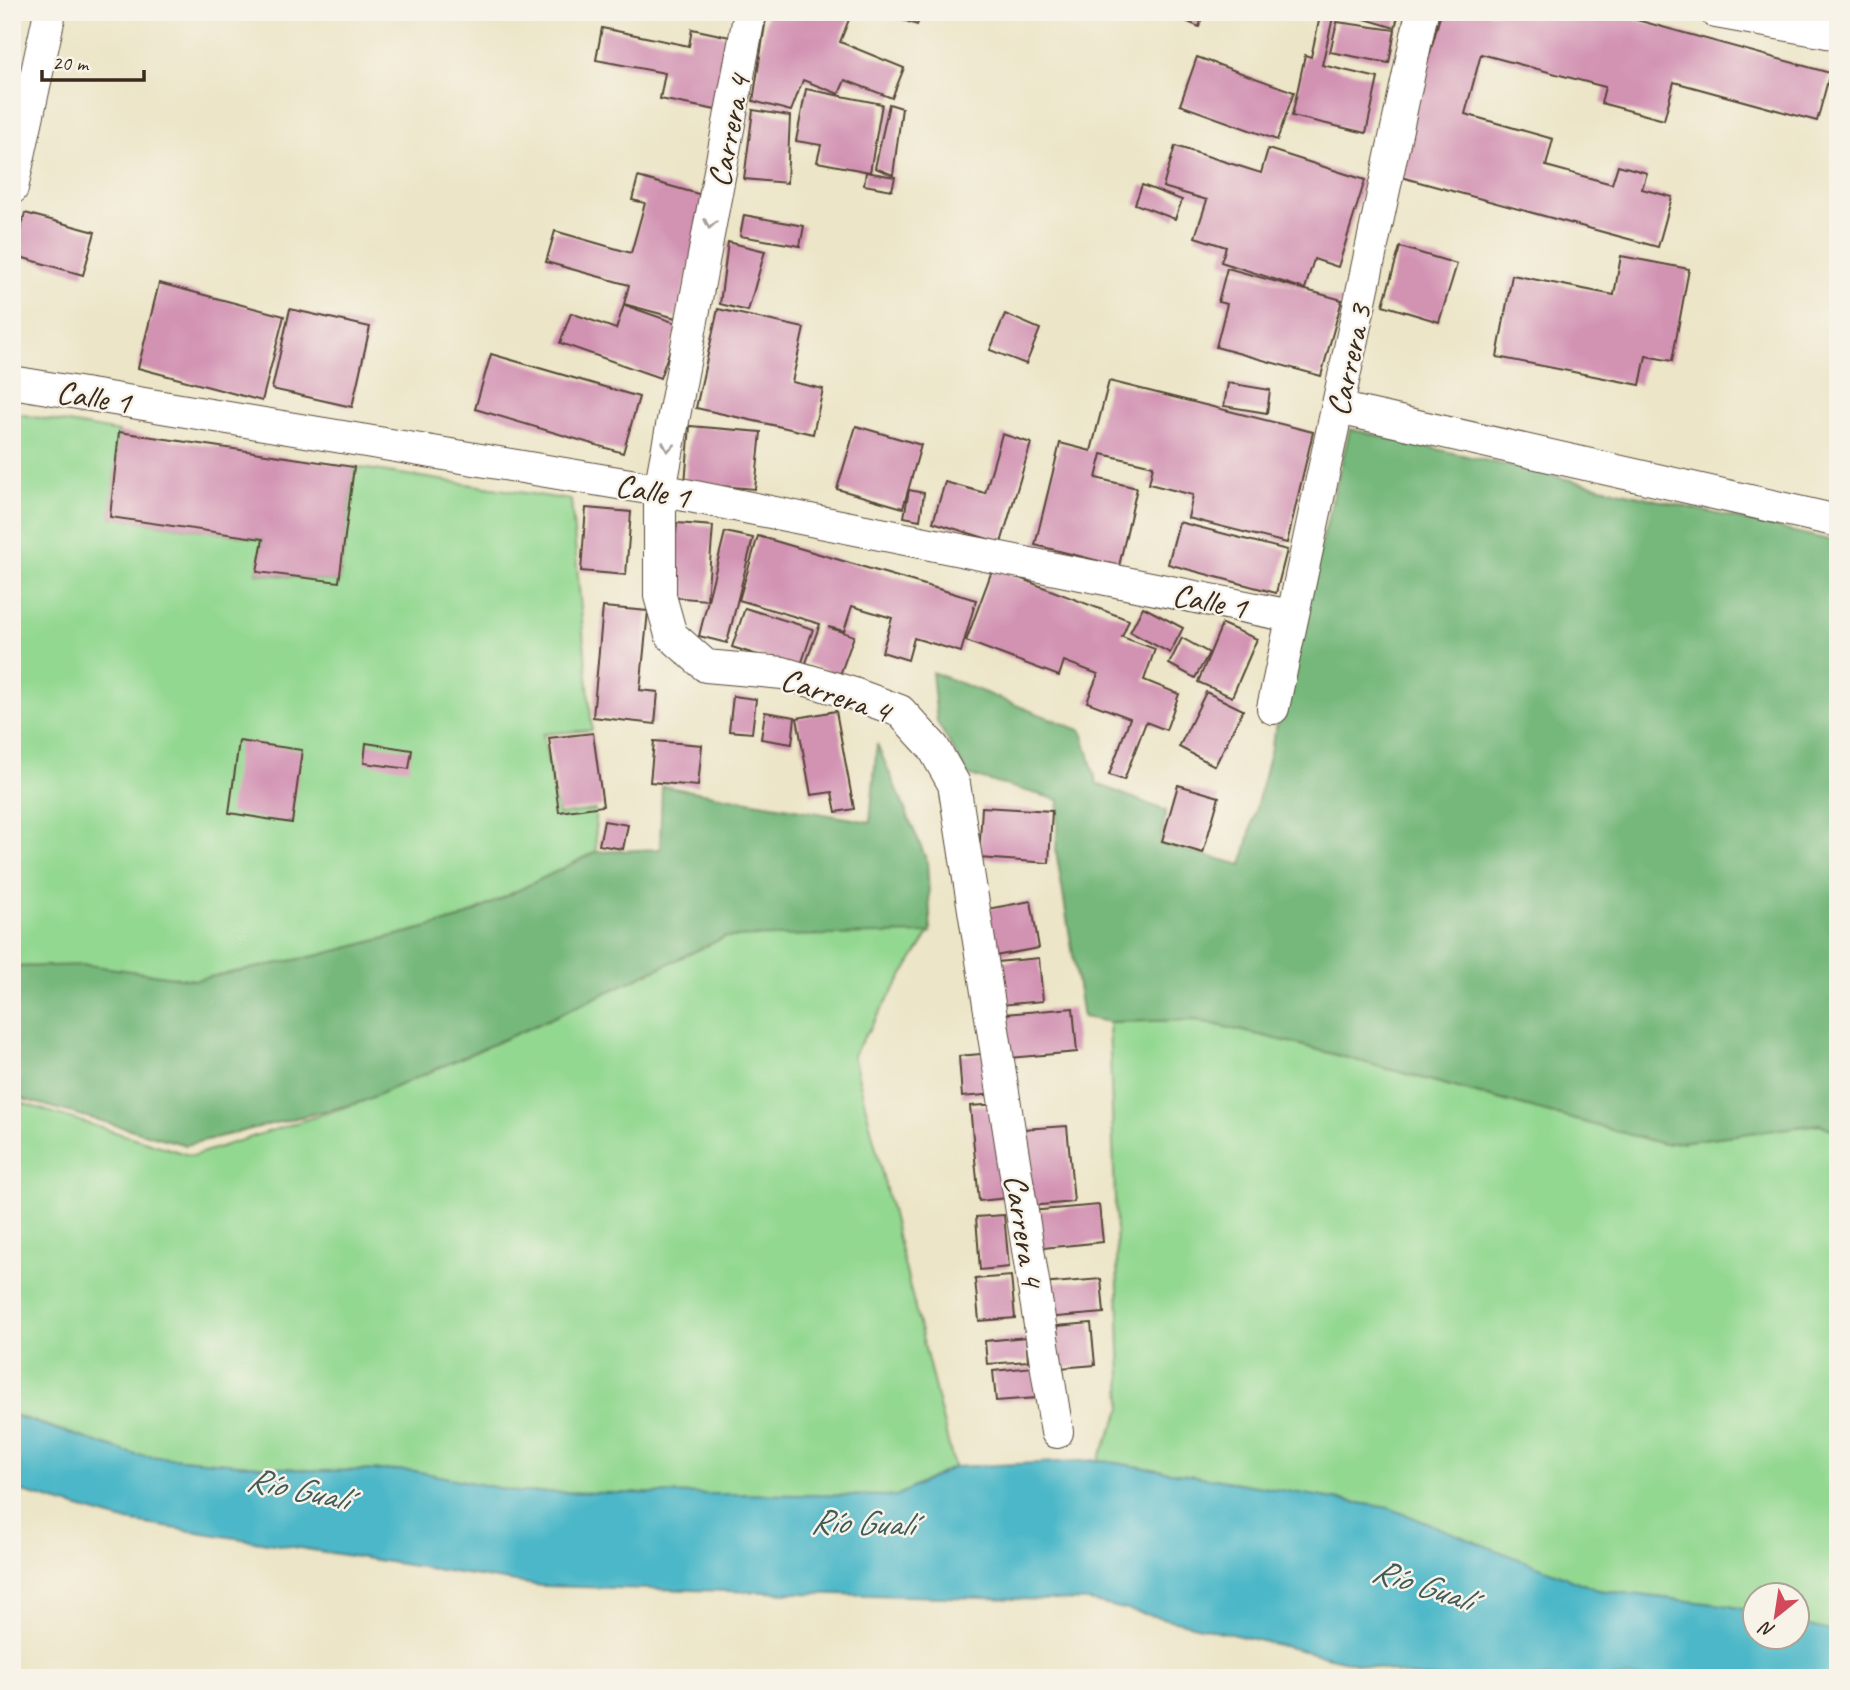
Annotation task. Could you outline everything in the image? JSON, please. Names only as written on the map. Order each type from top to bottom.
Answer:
[{"type":"street","points":[[12,188],[50,12]]},
{"type":"street","name":"Carrera 4","points":[[750,12],[660,490],[660,596],[671,635],[706,666],[783,673],[852,693],[900,711],[933,747],[954,784],[1058,1432]]},
{"type":"street","name":"Carrera 3","points":[[1273,708],[1422,12]]},
{"type":"street","points":[[1716,12],[1834,26]]},
{"type":"street","name":"Calle 1","points":[[12,382],[660,490],[1291,616]]},
{"type":"street","points":[[1338,408],[1838,521]]},
{"type":"green space","points":[[12,413],[119,432],[111,517],[263,539],[257,573],[339,582],[354,467],[571,500],[592,730],[543,734],[558,815],[595,810],[596,852],[460,919],[320,955],[195,980],[88,966],[12,967]]},
{"type":"green space","points":[[1350,429],[1838,542],[1838,1132],[1820,1124],[1664,1144],[1293,1043],[1196,1020],[1109,1022],[1083,1017],[1056,850],[1059,800],[968,775],[937,722],[932,672],[1082,731],[1097,784],[1166,811],[1160,844],[1242,865]]},
{"type":"green space","points":[[877,744],[927,861],[931,933],[725,937],[543,1022],[361,1102],[186,1145],[12,1096],[12,967],[88,965],[195,980],[320,955],[460,919],[596,852],[660,849],[662,786],[870,822]]},
{"type":"green space","points":[[931,930],[853,1055],[954,1467],[897,1496],[518,1492],[410,1470],[319,1471],[136,1455],[12,1414],[12,1100],[192,1156],[361,1102],[543,1022],[725,937]]},
{"type":"green space","points":[[1196,1020],[1293,1043],[1664,1144],[1820,1124],[1838,1132],[1838,1634],[1812,1627],[1812,1582],[1742,1582],[1742,1609],[1598,1590],[1389,1508],[1098,1460],[1122,1408],[1109,1022]]},
{"type":"water","name":"Río Gualí","points":[[12,1415],[136,1455],[319,1471],[410,1470],[518,1492],[896,1496],[954,1467],[1098,1460],[1389,1508],[1598,1590],[1742,1609],[1742,1652],[1812,1652],[1812,1626],[1838,1633],[1838,1678],[1420,1678],[1089,1601],[542,1586],[121,1520],[12,1489]]},
{"type":"building","points":[[767,12],[852,12],[840,42],[904,68],[892,98],[845,80],[839,94],[803,80],[791,111],[753,101]]},
{"type":"building","points":[[882,12],[922,12],[917,25]]},
{"type":"building","points":[[1166,12],[1204,12],[1199,27]]},
{"type":"building","points":[[1321,12],[1334,13],[1322,65],[1378,78],[1366,133],[1292,116],[1305,55],[1311,57]]},
{"type":"building","points":[[1342,12],[1399,12],[1395,28]]},
{"type":"building","points":[[1441,12],[1608,12],[1830,73],[1817,121],[1674,82],[1664,120],[1601,103],[1605,87],[1481,54],[1465,114],[1553,139],[1546,166],[1612,184],[1618,165],[1647,173],[1642,189],[1672,197],[1658,247],[1397,176]]},
{"type":"building","points":[[1337,22],[1395,30],[1389,63],[1330,52]]},
{"type":"building","points":[[602,28],[689,46],[692,29],[730,37],[716,110],[660,99],[665,73],[596,60]]},
{"type":"building","points":[[1197,57],[1294,92],[1277,140],[1180,105]]},
{"type":"building","points":[[806,89],[882,104],[870,172],[817,162],[821,145],[796,141]]},
{"type":"building","points":[[889,104],[902,108],[893,175],[875,168]]},
{"type":"building","points":[[753,110],[790,116],[787,183],[744,179]]},
{"type":"building","points":[[1175,146],[1261,173],[1268,149],[1365,180],[1338,267],[1314,259],[1305,289],[1221,262],[1226,247],[1195,237],[1207,200],[1163,187]]},
{"type":"building","points":[[866,172],[895,177],[892,190],[864,185]]},
{"type":"building","points":[[638,177],[709,197],[676,318],[624,304],[629,285],[546,262],[555,231],[631,253],[645,203],[632,200]]},
{"type":"building","points":[[1142,185],[1182,200],[1175,219],[1135,204]]},
{"type":"building","points":[[25,213],[95,232],[83,275],[13,255]]},
{"type":"building","points":[[744,215],[804,226],[800,246],[740,236]]},
{"type":"building","points":[[728,242],[765,251],[748,311],[720,304]]},
{"type":"building","points":[[1400,247],[1457,264],[1439,322],[1383,305]]},
{"type":"building","points":[[1621,256],[1689,269],[1672,361],[1646,356],[1640,385],[1497,357],[1512,275],[1614,295]]},
{"type":"building","points":[[1227,268],[1342,300],[1321,376],[1216,347],[1227,304],[1218,302]]},
{"type":"building","points":[[159,283],[284,316],[262,401],[138,368]]},
{"type":"building","points":[[624,305],[679,324],[660,378],[560,343],[571,313],[616,329]]},
{"type":"building","points":[[290,309],[370,327],[352,407],[272,389]]},
{"type":"building","points":[[718,309],[804,328],[792,382],[823,389],[813,434],[696,408]]},
{"type":"building","points":[[1005,314],[1040,329],[1026,364],[990,350]]},
{"type":"building","points":[[491,354],[639,397],[623,453],[475,409]]},
{"type":"building","points":[[1109,381],[1313,432],[1287,543],[1188,518],[1193,495],[1149,484],[1153,466],[1102,454],[1096,478],[1137,488],[1119,566],[1035,545],[1060,443],[1091,451]]},
{"type":"building","points":[[1228,383],[1270,390],[1267,413],[1224,406]]},
{"type":"building","points":[[690,426],[761,432],[755,489],[685,483]]},
{"type":"building","points":[[856,426],[921,445],[903,508],[837,489]]},
{"type":"building","points":[[119,432],[354,467],[339,582],[257,572],[263,539],[110,517]]},
{"type":"building","points":[[1002,434],[1031,443],[1001,543],[933,522],[945,482],[985,493]]},
{"type":"building","points":[[909,490],[924,493],[920,520],[904,517]]},
{"type":"building","points":[[586,508],[631,512],[626,575],[581,571]]},
{"type":"building","points":[[1179,522],[1287,550],[1276,593],[1168,564]]},
{"type":"building","points":[[677,523],[713,526],[707,600],[671,597]]},
{"type":"building","points":[[725,532],[753,538],[727,643],[699,636]]},
{"type":"building","points":[[758,536],[976,600],[961,652],[914,638],[908,660],[882,652],[892,618],[852,606],[844,631],[828,627],[854,636],[840,675],[806,663],[820,624],[739,600]]},
{"type":"building","points":[[993,568],[1129,620],[1122,637],[1155,649],[1144,680],[1179,694],[1166,730],[1146,722],[1124,780],[1109,775],[1130,718],[1087,702],[1098,674],[1064,661],[1059,676],[966,641]]},
{"type":"building","points":[[603,607],[648,611],[640,690],[658,692],[655,724],[593,717]]},
{"type":"building","points":[[1143,607],[1183,628],[1170,653],[1130,632]]},
{"type":"building","points":[[745,608],[813,629],[800,668],[732,647]]},
{"type":"building","points":[[1222,624],[1257,639],[1232,697],[1198,682]]},
{"type":"building","points":[[1182,638],[1209,653],[1195,678],[1169,664]]},
{"type":"building","points":[[1206,692],[1243,710],[1215,766],[1179,747]]},
{"type":"building","points":[[733,696],[756,699],[752,733],[729,731]]},
{"type":"building","points":[[836,711],[854,809],[836,812],[832,792],[811,795],[797,718]]},
{"type":"building","points":[[765,712],[795,717],[792,744],[761,739]]},
{"type":"building","points":[[593,733],[603,806],[559,812],[549,738]]},
{"type":"building","points":[[239,741],[302,750],[292,823],[229,813]]},
{"type":"building","points":[[654,741],[702,745],[698,786],[650,782]]},
{"type":"building","points":[[366,743],[412,750],[409,769],[364,763]]},
{"type":"building","points":[[1178,785],[1219,797],[1203,853],[1162,841]]},
{"type":"building","points":[[982,807],[1052,811],[1049,863],[979,858]]},
{"type":"building","points":[[604,821],[628,825],[623,849],[599,845]]},
{"type":"building","points":[[1031,901],[1039,948],[995,956],[987,909]]},
{"type":"building","points":[[1039,958],[1043,1001],[1001,1005],[997,962]]},
{"type":"building","points":[[1073,1008],[1077,1052],[1009,1058],[1005,1014]]},
{"type":"building","points":[[992,1053],[996,1094],[962,1097],[959,1056]]},
{"type":"building","points":[[999,1104],[1008,1198],[979,1201],[970,1106]]},
{"type":"building","points":[[1067,1126],[1074,1202],[1030,1206],[1023,1129]]},
{"type":"building","points":[[1099,1205],[1103,1242],[1033,1249],[1030,1211]]},
{"type":"building","points":[[1004,1215],[1009,1267],[980,1270],[976,1217]]},
{"type":"building","points":[[1011,1276],[1015,1318],[979,1321],[975,1279]]},
{"type":"building","points":[[1101,1279],[1104,1313],[1045,1318],[1041,1284]]},
{"type":"building","points":[[1091,1323],[1095,1365],[1060,1368],[1057,1326]]},
{"type":"building","points":[[1026,1337],[1028,1361],[987,1364],[985,1341]]},
{"type":"building","points":[[1034,1367],[1037,1398],[996,1401],[993,1371]]}]
